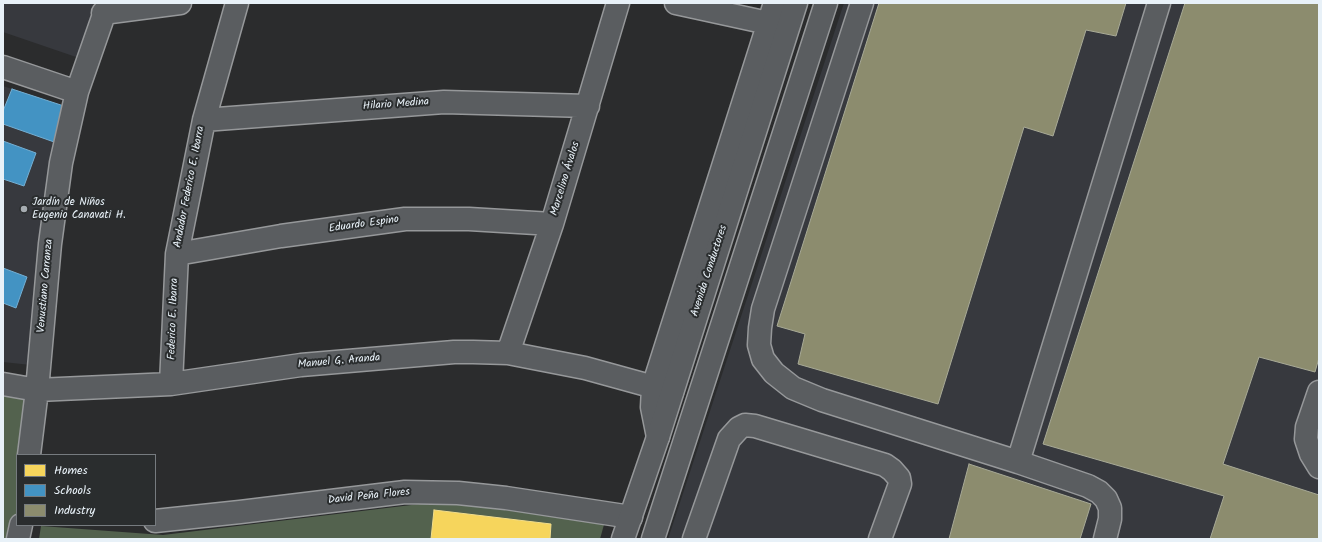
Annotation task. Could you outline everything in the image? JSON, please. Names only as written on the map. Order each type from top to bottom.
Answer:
[{"type":"street","points":[[105,8],[180,3]]},
{"type":"street","points":[[204,120],[238,3]]},
{"type":"street","name":"Marcelino Ávalos","points":[[508,353],[552,224],[618,3]]},
{"type":"street","points":[[676,3],[777,19]]},
{"type":"street","name":"Avenida Conductores","points":[[623,539],[658,437],[662,390],[777,19],[796,3]]},
{"type":"street","points":[[653,539],[826,3]]},
{"type":"street","points":[[862,3],[763,309],[759,345],[763,359],[774,373],[793,388],[822,400],[1018,462],[1088,486],[1099,492],[1106,499],[1110,508],[1110,519],[1105,539]]},
{"type":"street","points":[[1018,462],[1159,3]]},
{"type":"street","name":"Venustiano Carranza","points":[[29,454],[37,390],[50,244],[60,163],[77,92],[105,8]]},
{"type":"street","points":[[3,67],[77,92]]},
{"type":"street","name":"Hilario Medina","points":[[204,120],[444,102],[588,106]]},
{"type":"street","name":"Andador Federico E. Ibarra","points":[[176,254],[204,120]]},
{"type":"street","name":"Eduardo Espino","points":[[176,254],[281,236],[405,219],[469,219],[552,224]]},
{"type":"street","name":"Federico E. Ibarra","points":[[171,384],[176,254]]},
{"type":"street","name":"Manuel G. Aranda","points":[[3,384],[37,390],[171,384],[309,364],[454,352],[508,353],[585,368],[662,390]]},
{"type":"street","points":[[1319,392],[1307,428],[1306,439],[1311,454],[1319,467]]},
{"type":"street","points":[[694,539],[729,439],[739,428],[745,426],[755,426],[885,465],[892,470],[899,478],[900,484],[880,539]]},
{"type":"street","name":"David Peña Flores","points":[[156,521],[405,492],[506,498],[631,517]]},
{"type":"street","points":[[18,539],[20,526]]},
{"type":"shaded area","points":[[3,3],[95,3],[79,58],[3,32]]},
{"type":"shaded area","points":[[844,3],[1319,3],[1319,539],[668,539]]},
{"type":"shaded area","name":"Jardín de Niños Eugenio Canavati H.","points":[[3,86],[67,107],[31,365],[3,362]]},
{"type":"green space","points":[[3,396],[34,401],[26,454],[16,454],[16,524],[14,539],[3,539]]},
{"type":"green space","points":[[461,499],[605,521],[600,539],[39,539],[41,526],[163,535]]},
{"type":"building: Homes","points":[[434,510],[551,524],[550,539],[431,539]]},
{"type":"building: Schools","points":[[12,89],[67,107],[57,143],[3,124],[3,111]]},
{"type":"building: Schools","points":[[3,141],[36,153],[24,186],[3,179]]},
{"type":"building: Schools","points":[[3,268],[27,277],[16,308],[3,303]]},
{"type":"building: Industry","points":[[879,3],[1126,3],[1116,36],[1086,30],[1053,136],[1024,127],[938,404],[798,364],[805,334],[777,326]]},
{"type":"building: Industry","points":[[1185,3],[1319,3],[1319,358],[1315,372],[1259,357],[1223,464],[1319,495],[1319,539],[1210,539],[1224,496],[1043,444]]},
{"type":"building: Industry","points":[[969,464],[1091,504],[1080,539],[949,539]]},
{"type":"place","name":"Jardín de Niños Eugenio Canavati H.","points":[[24,209]]}]
